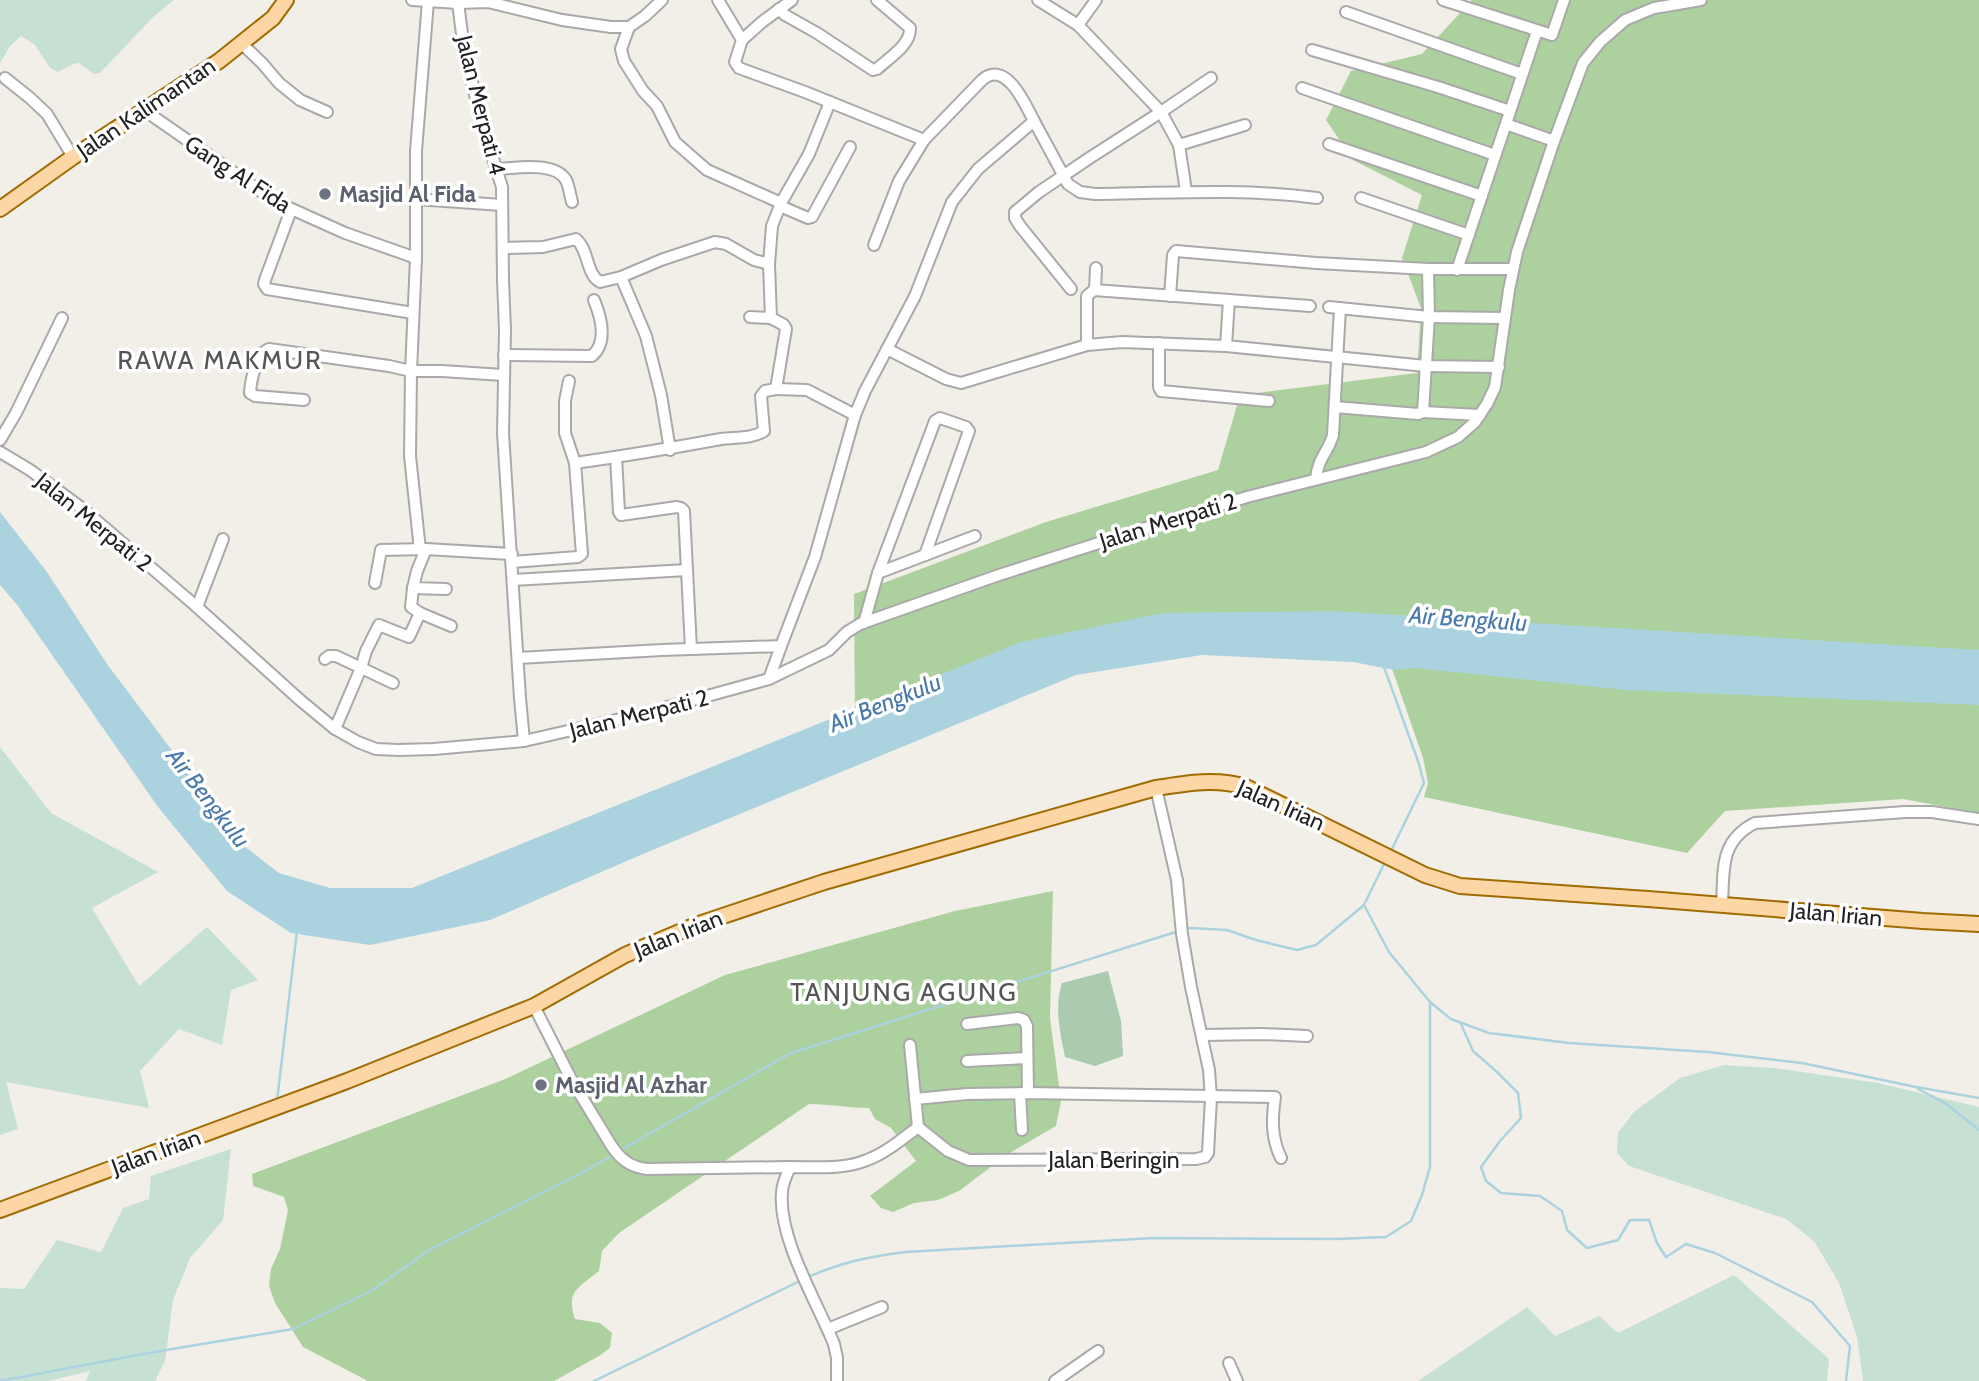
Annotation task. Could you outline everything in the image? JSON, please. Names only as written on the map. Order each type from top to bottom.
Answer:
[{"type":"main road","name":"Jalan Kalimantan","points":[[0,209],[73,157],[219,61],[273,18],[286,0]]},
{"type":"main road","name":"Jalan Irian","points":[[0,1210],[334,1086],[534,1006],[625,955],[738,910],[824,882],[1156,788],[1206,781],[1246,787],[1425,875],[1460,886],[1979,924]]},
{"type":"street","name":"Jalan Merpati 4","points":[[412,0],[515,5],[562,20],[629,27]]},
{"type":"street","points":[[662,0],[629,27],[621,49],[624,61],[643,92],[657,106],[675,142],[707,170],[808,218],[812,217],[850,146]]},
{"type":"street","points":[[718,0],[742,40]]},
{"type":"street","points":[[792,0],[742,40],[735,62],[738,68],[924,140]]},
{"type":"street","points":[[779,9],[869,70],[873,70],[907,42],[911,31],[877,0]]},
{"type":"street","points":[[1038,0],[1078,24],[1161,113],[1179,145],[1186,191]]},
{"type":"street","points":[[1078,24],[1096,0]]},
{"type":"street","points":[[1443,0],[1552,35],[1564,0]]},
{"type":"street","points":[[1335,407],[1418,414],[1480,415],[1492,396],[1499,367],[1513,270],[1525,227],[1583,63],[1600,42],[1625,20],[1654,8],[1701,0]]},
{"type":"street","points":[[428,1],[418,127],[410,456],[423,550],[411,607],[451,626]]},
{"type":"street","name":"Jalan Merpati 4","points":[[416,199],[502,205],[498,169],[481,120],[464,49],[458,3]]},
{"type":"street","points":[[1346,12],[1522,74]]},
{"type":"street","points":[[1457,270],[1537,31]]},
{"type":"street","points":[[241,43],[279,83],[300,100],[327,112]]},
{"type":"street","points":[[1312,50],[1510,111]]},
{"type":"street","points":[[874,245],[899,181],[924,140],[982,80],[993,74],[1000,75],[1016,89],[1068,184],[1074,190],[1086,194],[1258,191],[1317,198]]},
{"type":"street","points":[[5,78],[47,114],[73,157]]},
{"type":"street","points":[[1071,289],[1020,226],[1014,216],[1015,212],[1063,175],[1211,78]]},
{"type":"street","points":[[1302,88],[1496,155]]},
{"type":"street","points":[[771,318],[769,264],[772,226],[809,154],[831,102]]},
{"type":"street","name":"Gang Al Fida","points":[[144,110],[268,197],[291,210],[345,233],[416,258]]},
{"type":"street","points":[[769,679],[815,557],[855,415],[915,296],[948,211],[959,191],[978,169],[1034,121]]},
{"type":"street","points":[[1506,124],[1554,141]]},
{"type":"street","points":[[1179,145],[1245,125]]},
{"type":"street","points":[[1329,144],[1482,196]]},
{"type":"street","points":[[498,169],[536,167],[560,173],[566,181],[572,202]]},
{"type":"street","points":[[1361,198],[1469,235]]},
{"type":"street","points":[[502,205],[504,461],[524,741]]},
{"type":"street","points":[[291,210],[265,280],[267,289],[413,313]]},
{"type":"street","points":[[503,248],[543,247],[576,239],[580,242],[597,281],[602,282],[715,242],[726,244],[754,260],[769,264]]},
{"type":"street","points":[[1170,296],[1172,257],[1176,251],[1428,270],[1513,270]]},
{"type":"street","points":[[1094,290],[1096,268]]},
{"type":"street","points":[[1423,412],[1429,317],[1428,270]]},
{"type":"street","points":[[621,276],[646,336],[670,450]]},
{"type":"street","points":[[1087,345],[1087,296],[1094,290],[1311,306]]},
{"type":"street","points":[[504,355],[592,356],[598,349],[602,329],[594,300]]},
{"type":"street","points":[[1226,346],[1229,300]]},
{"type":"street","points":[[1316,479],[1320,459],[1334,435],[1334,308],[1429,317],[1505,318]]},
{"type":"street","points":[[750,317],[771,318],[786,329],[776,389]]},
{"type":"street","points":[[0,440],[62,318]]},
{"type":"street","points":[[887,349],[946,379],[961,383],[1087,345],[1122,342],[1226,346],[1426,366],[1499,367]]},
{"type":"street","points":[[1159,343],[1161,391],[1269,401]]},
{"type":"street","points":[[304,400],[255,396],[250,393],[263,351],[270,349],[411,371],[503,376]]},
{"type":"street","points":[[375,583],[381,550],[423,550],[512,558],[567,558],[582,554],[575,463],[565,433],[565,401],[569,381]]},
{"type":"street","points":[[575,463],[670,450],[762,433],[764,427],[761,396],[765,391],[776,389],[803,389],[855,415]]},
{"type":"street","name":"Jalan Merpati 2","points":[[0,452],[30,470],[83,509],[335,729],[358,743],[376,749],[435,749],[524,741],[642,714],[769,679],[829,650],[847,632],[864,623],[999,575],[1247,497],[1426,452],[1445,445],[1469,429],[1480,415]]},
{"type":"street","points":[[864,623],[878,573],[935,421],[940,418],[966,427],[969,431],[925,555]]},
{"type":"street","points":[[615,457],[621,515],[677,507],[683,509],[691,649]]},
{"type":"street","points":[[878,573],[975,536]]},
{"type":"street","points":[[197,607],[223,540]]},
{"type":"street","points":[[513,580],[687,570]]},
{"type":"street","points":[[413,588],[446,589]]},
{"type":"street","points":[[335,729],[379,625],[409,637],[420,613]]},
{"type":"street","points":[[518,658],[781,646]]},
{"type":"street","points":[[325,659],[333,655],[393,683]]},
{"type":"street","name":"Jalan Beringin","points":[[918,1128],[947,1151],[969,1160],[1196,1159],[1209,1153],[1209,1070],[1191,987],[1177,880],[1156,788]]},
{"type":"street","points":[[1722,905],[1726,853],[1735,837],[1755,823],[1912,811],[1979,819]]},
{"type":"street","points":[[534,1006],[572,1081],[618,1156],[630,1165],[647,1169],[837,1166],[866,1161],[889,1149],[918,1128],[910,1045]]},
{"type":"street","points":[[967,1024],[1018,1018],[1024,1020],[1027,1026],[1027,1058],[1022,1130]]},
{"type":"street","points":[[1202,1035],[1307,1036]]},
{"type":"street","points":[[967,1061],[1027,1058]]},
{"type":"street","points":[[915,1099],[967,1094],[1024,1093],[1275,1097],[1274,1144],[1281,1158]]},
{"type":"street","points":[[790,1167],[783,1183],[783,1219],[797,1261],[836,1350],[837,1381]]},
{"type":"street","points":[[828,1329],[882,1307]]},
{"type":"street","points":[[1055,1381],[1098,1352]]},
{"type":"street","points":[[1229,1363],[1237,1381]]},
{"type":"green space","points":[[0,0],[174,0],[153,17],[100,73],[94,74],[79,63],[58,72],[50,68],[35,45],[21,36],[10,46],[0,63]]},
{"type":"green space","points":[[1472,0],[1979,0],[1979,813],[1903,799],[1725,811],[1687,853],[1424,797],[1428,783],[1423,758],[1387,654],[1345,619],[855,719],[854,594],[1046,522],[1218,470],[1240,395],[1417,373],[1421,308],[1402,258],[1422,195],[1353,160],[1326,120],[1351,71],[1422,54]]},
{"type":"green space","points":[[0,747],[51,813],[158,872],[92,908],[139,986],[207,927],[258,980],[231,990],[222,1045],[179,1029],[140,1071],[149,1108],[6,1082],[18,1129],[0,1135]]},
{"type":"green space","points":[[1053,891],[1050,1018],[1061,1101],[1056,1126],[1008,1154],[959,1191],[938,1200],[914,1203],[893,1212],[881,1208],[870,1196],[916,1161],[891,1128],[875,1119],[869,1108],[809,1104],[619,1233],[602,1251],[599,1271],[580,1286],[572,1302],[575,1319],[600,1323],[612,1333],[610,1348],[554,1381],[368,1381],[303,1347],[275,1303],[269,1286],[271,1269],[280,1249],[288,1210],[284,1197],[253,1186],[252,1174],[503,1080],[725,975],[955,911]]},
{"type":"green space","points":[[1108,971],[1121,1021],[1123,1056],[1095,1066],[1065,1057],[1058,1011],[1062,983]]},
{"type":"green space","points":[[1724,1065],[1774,1068],[1878,1083],[1979,1107],[1979,1381],[1863,1381],[1857,1337],[1839,1283],[1814,1241],[1786,1219],[1629,1166],[1617,1153],[1618,1133],[1634,1112],[1680,1078]]},
{"type":"green space","points":[[231,1149],[223,1220],[190,1258],[173,1300],[165,1361],[155,1381],[86,1381],[90,1371],[49,1381],[0,1381],[0,1288],[24,1289],[57,1240],[101,1252],[123,1208],[149,1199],[151,1176]]},
{"type":"green space","points":[[1734,1275],[1829,1359],[1827,1381],[1418,1381],[1527,1307],[1555,1336],[1599,1316],[1618,1333]]},
{"type":"water","name":"Air Bengkulu","points":[[0,512],[47,572],[107,664],[244,846],[279,873],[330,888],[412,888],[1021,642],[1163,613],[1332,611],[1979,650],[1979,705],[1626,690],[1415,668],[1394,670],[1353,662],[1202,655],[1076,675],[490,920],[370,945],[291,933],[227,891],[158,807],[18,606],[0,585]]},
{"type":"waterway","points":[[1384,667],[1424,783],[1390,853]]},
{"type":"waterway","points":[[1185,929],[1227,930],[1297,950],[1316,945],[1364,905],[1385,862]]},
{"type":"waterway","points":[[808,1277],[855,1261],[905,1252],[1153,1238],[1386,1237],[1411,1221],[1430,1167],[1430,1002],[1389,952],[1364,905]]},
{"type":"waterway","points":[[277,1101],[297,931]]},
{"type":"waterway","points":[[621,1150],[791,1053],[1179,931]]},
{"type":"waterway","points":[[1430,1002],[1451,1019],[1489,1033],[1569,1043],[1708,1052],[1802,1063],[1979,1098]]},
{"type":"waterway","points":[[1460,1022],[1473,1051],[1518,1093],[1521,1118],[1481,1167],[1486,1181],[1501,1193],[1540,1196],[1562,1211],[1567,1230],[1587,1248],[1618,1240],[1630,1220],[1649,1220],[1657,1243],[1666,1257],[1686,1244],[1715,1253],[1812,1302],[1850,1346],[1846,1381]]},
{"type":"waterway","points":[[1918,1089],[1945,1103],[1979,1130]]},
{"type":"waterway","points":[[0,1381],[293,1329],[371,1291],[431,1249],[615,1154]]},
{"type":"waterway","points":[[594,1381],[802,1280]]},
{"type":"place","name":"Masjid Al Fida","points":[[325,194]]},
{"type":"place","name":"Masjid Al Azhar","points":[[541,1085]]},
{"type":"district","name":"RAWA MAKMUR","points":[[220,360]]},
{"type":"district","name":"TANJUNG AGUNG","points":[[904,992]]}]
